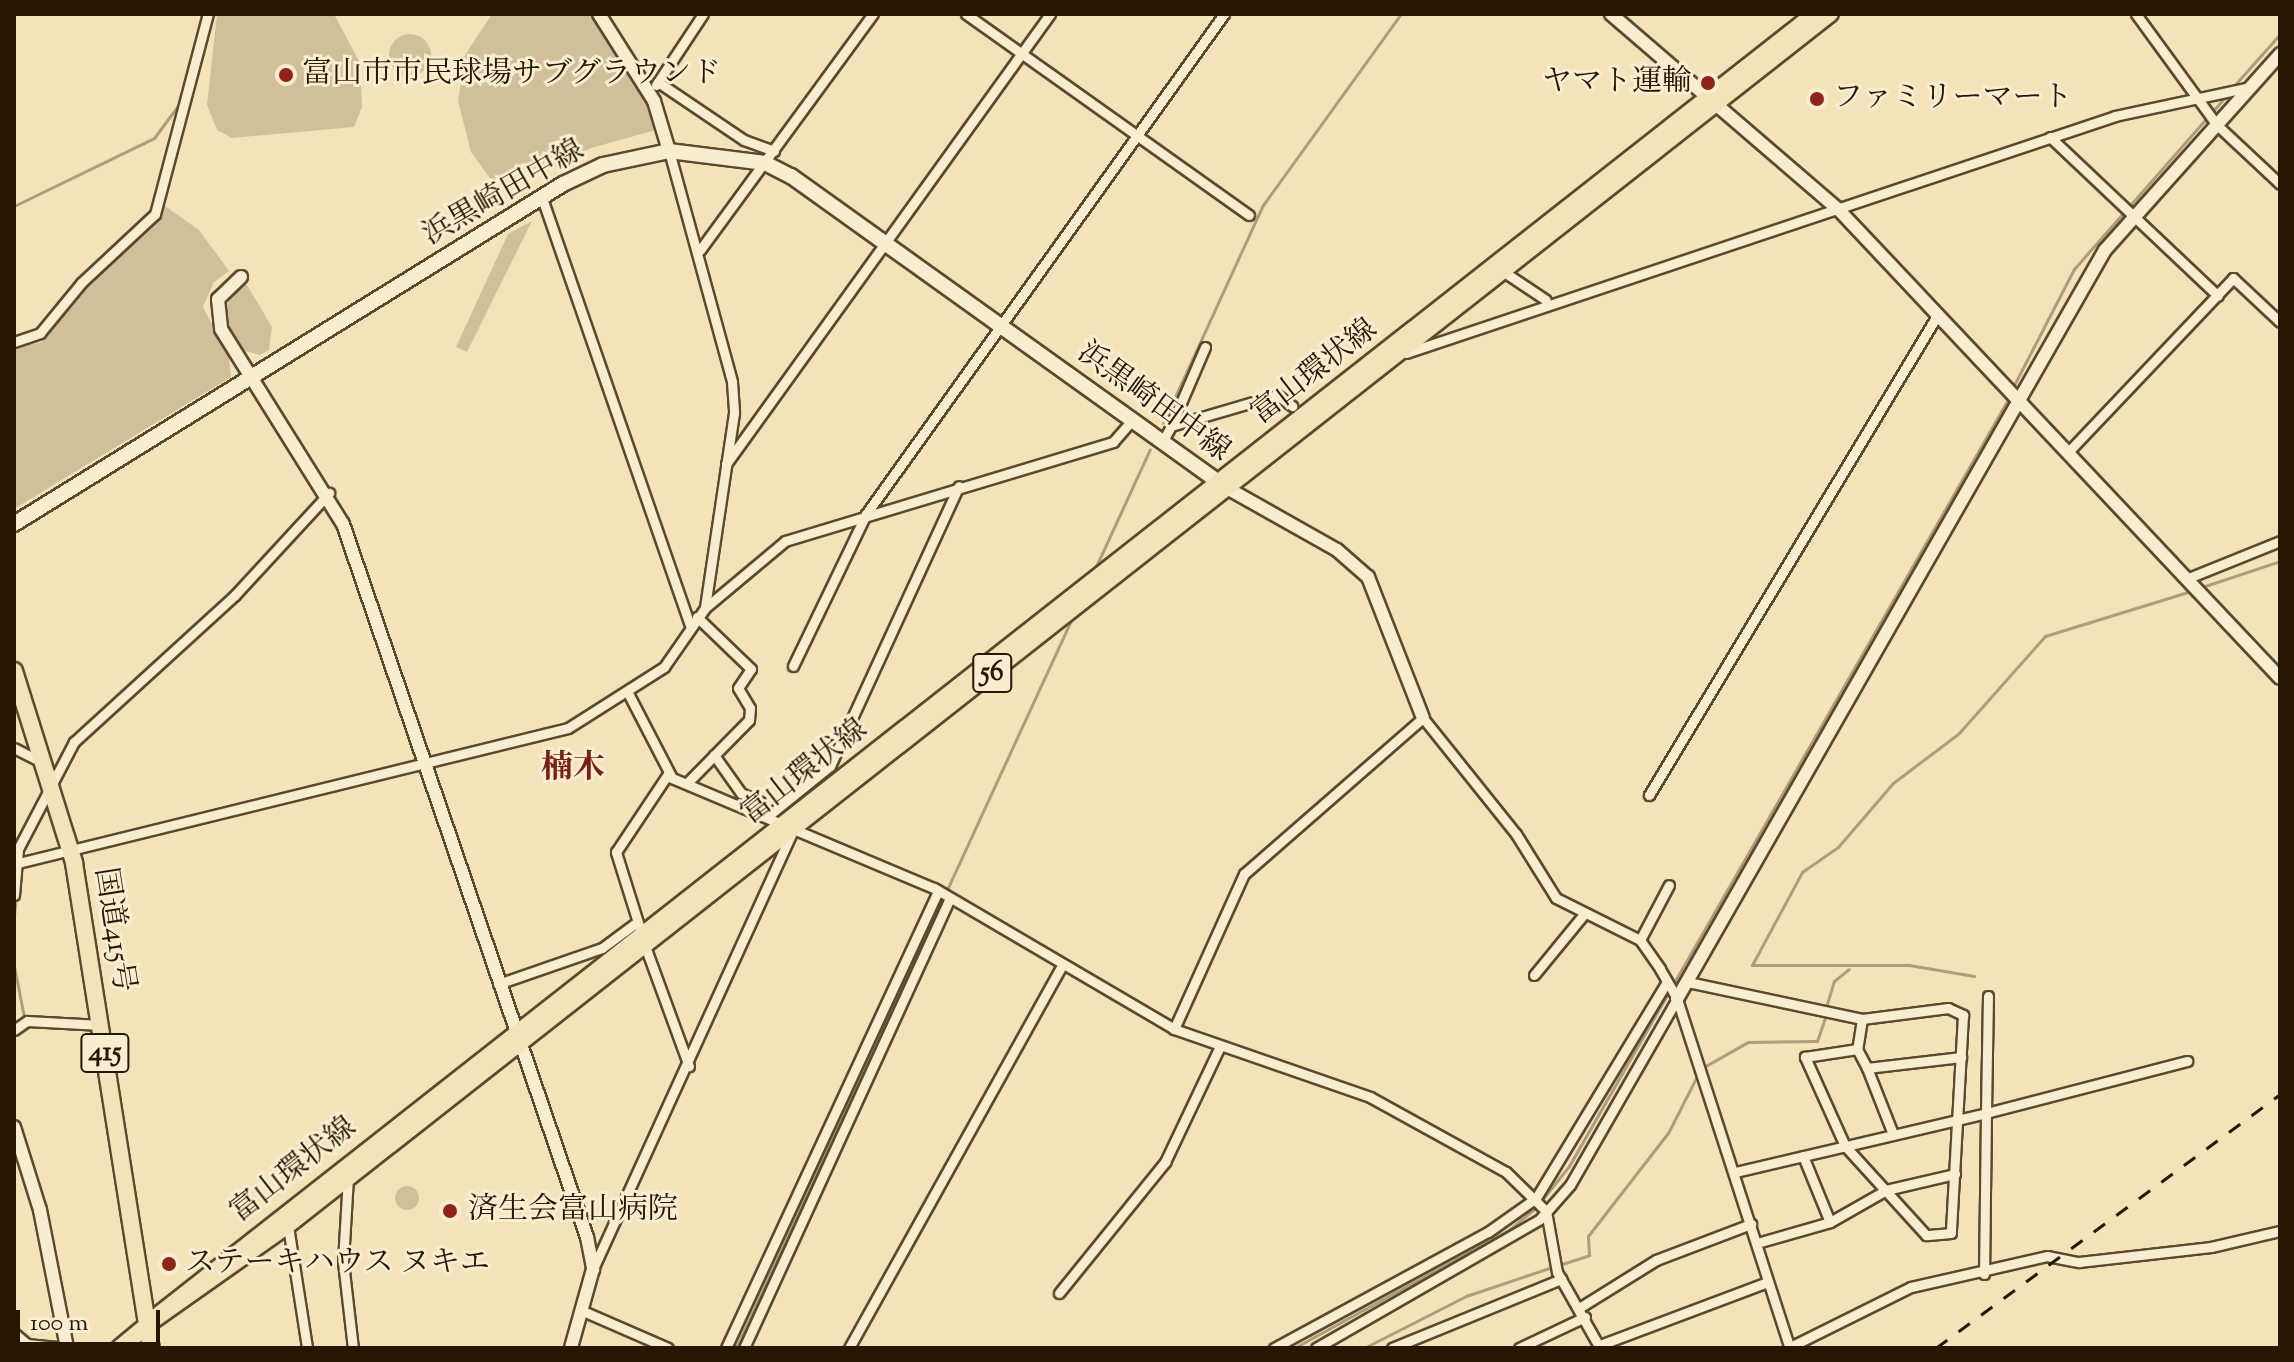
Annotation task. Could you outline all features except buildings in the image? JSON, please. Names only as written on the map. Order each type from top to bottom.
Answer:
[{"type":"highway","name":"国道415号","points":[[14,671],[52,775],[70,848],[151,1348]]},
{"type":"highway","points":[[120,1348],[149,1324]]},
{"type":"main road","name":"富山環状線","points":[[1223,485],[1399,355],[1504,272],[1714,102],[1813,14]]},
{"type":"main road","name":"富山環状線","points":[[149,1324],[517,1038],[641,933],[789,824],[1831,14]]},
{"type":"main road","name":"浜黒崎田中線","points":[[14,524],[542,198],[603,165],[669,151],[769,157],[1223,485]]},
{"type":"main road","name":"富山環状線","points":[[149,1324],[288,1226],[345,1172]]},
{"type":"street","points":[[14,342],[40,333],[81,283],[155,214],[208,14]]},
{"type":"street","points":[[599,14],[650,94],[700,250],[732,382],[726,464],[705,608]]},
{"type":"street","points":[[650,94],[703,14]]},
{"type":"street","points":[[966,14],[1249,215]]},
{"type":"street","points":[[726,464],[1050,14]]},
{"type":"street","points":[[793,666],[866,514],[1224,14]]},
{"type":"street","points":[[1611,14],[1838,209],[2191,577],[2278,674]]},
{"type":"street","points":[[2136,14],[2217,125],[2280,184]]},
{"type":"street","points":[[700,250],[871,15]]},
{"type":"street","points":[[1316,1348],[1511,1242],[1570,1185],[2023,400],[2088,277],[2135,217],[2280,54]]},
{"type":"street","points":[[658,82],[769,157]]},
{"type":"street","points":[[1399,355],[1546,300],[1838,209],[2050,137],[2196,97],[2250,87]]},
{"type":"street","points":[[2050,137],[2218,296]]},
{"type":"street","points":[[542,198],[694,621],[751,669],[738,688],[749,720],[687,783]]},
{"type":"street","points":[[1504,272],[1546,300]]},
{"type":"street","points":[[241,277],[227,286],[216,312],[252,377],[329,493],[425,762],[593,1269]]},
{"type":"street","points":[[2070,450],[2233,278],[2280,322]]},
{"type":"street","points":[[1649,795],[1938,314]]},
{"type":"street","points":[[1163,441],[1205,347]]},
{"type":"street","points":[[1171,426],[1277,395],[1292,406]]},
{"type":"street","points":[[17,863],[568,728],[628,693],[664,667],[705,608],[764,552],[866,514],[1113,442],[1133,419]]},
{"type":"street","points":[[1223,485],[1337,550],[1368,577],[1423,718],[1516,834],[1556,898],[1640,940],[1677,999],[1789,1348],[1911,1287],[1984,1274],[2047,1256],[2079,1262],[2211,1247],[2280,1231]]},
{"type":"street","points":[[768,816],[830,766],[959,486]]},
{"type":"street","points":[[14,895],[18,849],[52,775],[84,730],[235,595],[329,493]]},
{"type":"street","points":[[2191,577],[2280,541]]},
{"type":"street","points":[[628,693],[668,774],[938,891],[1174,1029],[1370,1097],[1506,1172],[1546,1211],[1561,1279],[1600,1347],[1768,1282]]},
{"type":"street","points":[[1174,1029],[1244,874],[1423,718]]},
{"type":"street","points":[[16,753],[52,775]]},
{"type":"street","points":[[714,755],[732,784],[760,802],[757,811]]},
{"type":"street","points":[[668,774],[616,852],[641,933],[689,1066]]},
{"type":"street","points":[[571,1348],[585,1312],[593,1269],[689,1066],[789,824]]},
{"type":"street","points":[[1640,940],[1669,885]]},
{"type":"street","points":[[726,1348],[938,891]]},
{"type":"street","points":[[744,1348],[950,898]]},
{"type":"street","points":[[1534,975],[1585,913]]},
{"type":"street","points":[[498,984],[641,933]]},
{"type":"street","points":[[849,1348],[1062,965]]},
{"type":"street","points":[[1274,1348],[1488,1232],[1536,1198],[1667,982]]},
{"type":"street","points":[[1688,982],[1862,1019],[1948,1008],[1963,1015],[1951,1233],[1926,1235],[1845,1146],[1805,1057],[1857,1049]]},
{"type":"street","points":[[1984,1274],[1988,996]]},
{"type":"street","points":[[1862,1019],[1857,1049],[1893,1134]]},
{"type":"street","points":[[14,1030],[27,1021],[101,1025]]},
{"type":"street","points":[[1059,1293],[1165,1162],[1220,1046]]},
{"type":"street","points":[[1867,1068],[1961,1057]]},
{"type":"street","points":[[1735,1172],[1986,1113],[2187,1061]]},
{"type":"street","points":[[14,1127],[40,1210],[67,1348],[24,1346],[14,1333]]},
{"type":"street","points":[[1803,1156],[1830,1222]]},
{"type":"street","points":[[345,1172],[343,1262],[353,1348]]},
{"type":"street","points":[[1757,1243],[1830,1222],[1886,1190],[1955,1174]]},
{"type":"street","points":[[1579,1308],[1656,1260],[1751,1224]]},
{"type":"street","points":[[288,1226],[307,1348]]},
{"type":"street","points":[[781,1228],[796,1235]]},
{"type":"street","points":[[1392,1348],[1561,1279]]},
{"type":"street","points":[[585,1312],[668,1348]]},
{"type":"street","points":[[1519,1348],[1585,1317]]},
{"type":"shaded area","name":"富山市市民球場サブグラウンド","points":[[217,14],[334,14],[360,63],[362,107],[354,127],[232,138],[217,130],[207,105]]},
{"type":"shaded area","points":[[492,14],[592,14],[648,104],[656,130],[591,148],[554,168],[511,170],[492,181],[471,152],[458,101],[465,55]]},
{"type":"shaded area","points":[[410,34],[425,40],[431,55],[425,70],[410,76],[395,70],[389,55],[395,40]]},
{"type":"shaded area","points":[[162,204],[199,230],[229,271],[214,282],[203,307],[229,356],[231,377],[14,509],[14,349],[41,342],[85,287],[161,217]]},
{"type":"shaded area","points":[[532,221],[467,352],[456,347],[508,234]]},
{"type":"shaded area","points":[[238,285],[247,285],[272,327],[269,350],[260,355],[242,350],[227,323],[225,309]]},
{"type":"shaded area","points":[[407,1186],[416,1189],[419,1198],[416,1207],[407,1210],[398,1207],[395,1198],[398,1189]]},
{"type":"waterway","points":[[198,34],[202,14]]},
{"type":"waterway","points":[[1163,423],[1263,205],[1401,14]]},
{"type":"waterway","points":[[2232,88],[2280,34]]},
{"type":"waterway","points":[[2012,389],[2074,269],[2225,97]]},
{"type":"waterway","points":[[14,206],[154,138],[180,103]]},
{"type":"waterway","points":[[1541,1201],[1569,1166],[2010,396]]},
{"type":"waterway","points":[[1093,573],[1150,449]]},
{"type":"waterway","points":[[2202,587],[2280,561]]},
{"type":"waterway","points":[[1974,976],[1909,965],[1752,965],[1802,872],[1838,847],[1893,783],[1959,733],[2045,636],[2191,591]]},
{"type":"waterway","points":[[736,1348],[1073,616]]},
{"type":"waterway","points":[[14,915],[16,897]]},
{"type":"waterway","points":[[14,966],[24,1017]]},
{"type":"waterway","points":[[1826,1007],[1834,981],[1849,969]]},
{"type":"waterway","points":[[1702,1068],[1748,1042],[1817,1041],[1826,1015]]},
{"type":"waterway","points":[[1559,1265],[1589,1255],[1588,1236],[1668,1133],[1698,1074]]},
{"type":"waterway","points":[[1294,1348],[1509,1230],[1536,1207]]},
{"type":"waterway","points":[[1364,1348],[1466,1296],[1552,1267]]},
{"type":"railway","points":[[1936,1348],[2280,1094]]},
{"type":"place","name":"富山市市民球場サブグラウンド","points":[[286,75]]},
{"type":"place","name":"ヤマト運輸","points":[[1708,83]]},
{"type":"place","name":"ファミリーマート","points":[[1817,99]]},
{"type":"place","name":"済生会富山病院","points":[[450,1211]]},
{"type":"place","name":"ステーキハウス ヌキエ","points":[[169,1264]]},
{"type":"district","name":"楠木","points":[[573,769]]}]
